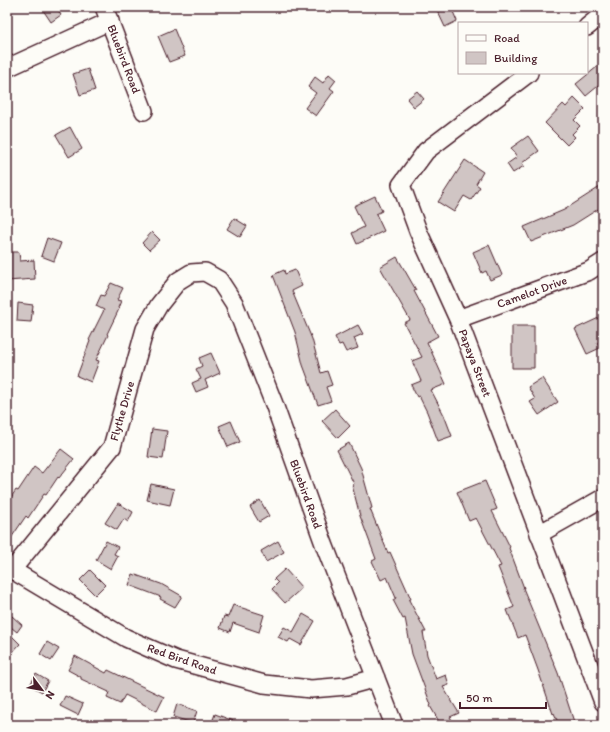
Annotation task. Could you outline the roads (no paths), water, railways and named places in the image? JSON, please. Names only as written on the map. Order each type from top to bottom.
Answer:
[{"type":"street","points":[[7,68],[107,14]]},
{"type":"street","name":"Bluebird Road","points":[[107,14],[144,111]]},
{"type":"street","points":[[588,26],[603,14]]},
{"type":"street","name":"Papaya Street","points":[[528,74],[426,151],[401,186],[418,231],[458,319],[603,702]]},
{"type":"street","name":"Camelot Drive","points":[[458,319],[589,270],[603,262]]},
{"type":"street","name":"Bluebird Road","points":[[205,272],[219,280],[234,303],[274,404],[319,530],[394,725]]},
{"type":"street","name":"Flythe Drive","points":[[10,569],[112,447],[145,329],[159,305],[178,281],[191,273],[205,272]]},
{"type":"street","points":[[539,534],[603,498]]},
{"type":"street","name":"Red Bird Road","points":[[10,569],[126,638],[176,660],[264,684],[311,689],[347,686],[376,678]]}]
